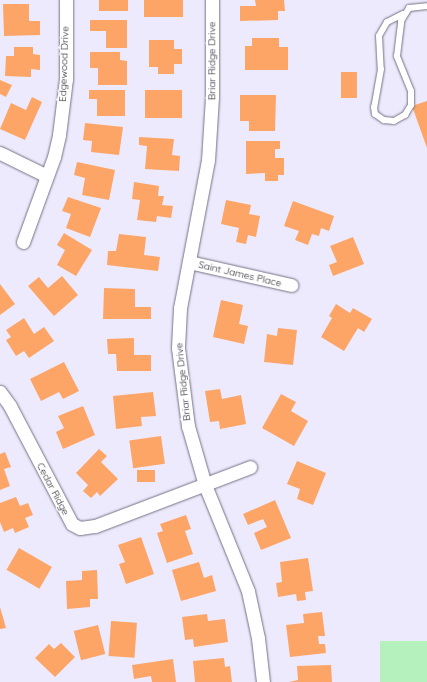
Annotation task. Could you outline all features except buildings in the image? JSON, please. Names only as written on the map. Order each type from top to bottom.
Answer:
[{"type":"street","name":"Edgewood Drive","points":[[23,242],[54,157],[63,112],[66,79],[66,0]]},
{"type":"street","name":"Briar Ridge Drive","points":[[212,0],[212,97],[208,160],[200,211],[180,308],[178,348],[188,426],[206,485],[248,591],[258,638],[263,682]]},
{"type":"street","points":[[0,153],[47,176]]},
{"type":"street","name":"Saint James Place","points":[[189,262],[291,285]]},
{"type":"street","name":"Cedar Ridge","points":[[0,392],[10,406],[72,524],[80,528],[96,526],[250,467]]},
{"type":"lane","points":[[403,14],[397,56],[411,91],[411,105],[406,115],[394,121],[384,120],[375,114],[374,107],[381,69],[379,36],[387,22],[403,14],[408,8],[427,6]]},
{"type":"green space","points":[[380,641],[427,641],[427,682],[380,682]]}]
